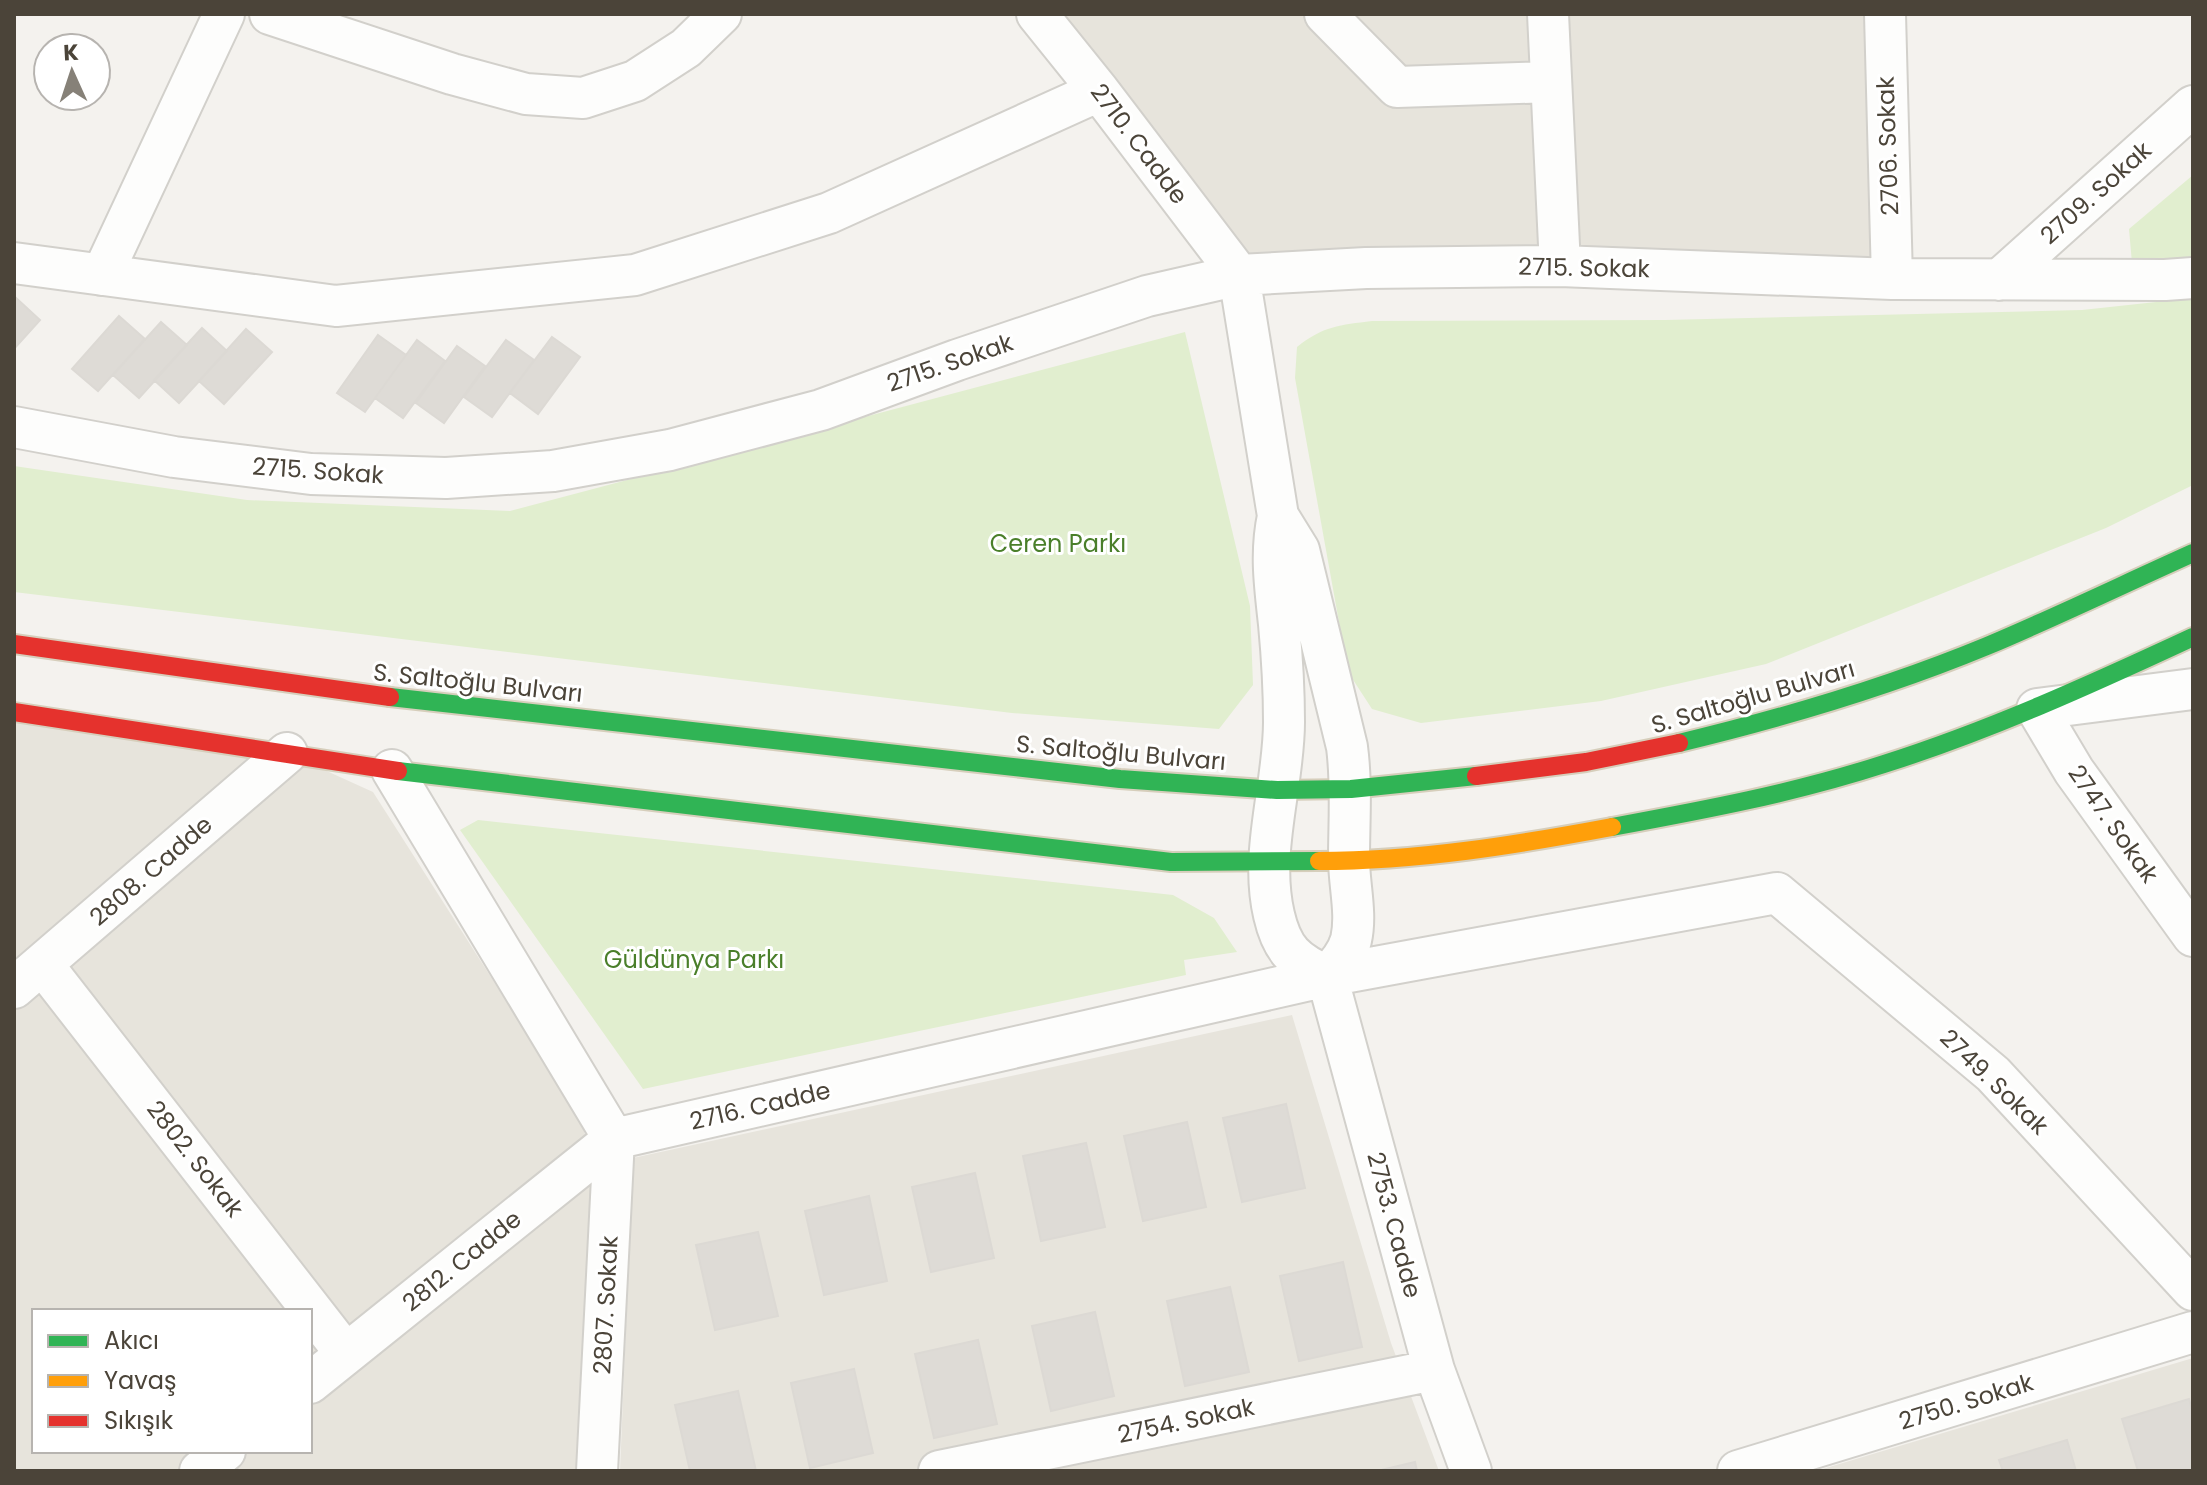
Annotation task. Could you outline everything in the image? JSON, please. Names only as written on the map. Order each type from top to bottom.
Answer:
[{"type":"main road","name":"S. Saltoğlu Bulvarı","points":[[14,644],[355,693],[1104,778],[1277,790],[1351,789],[1556,766],[1644,752],[1758,724],[1901,679],[1987,646],[2193,553]]},
{"type":"main road","points":[[14,712],[392,770],[1035,847],[1171,862],[1349,861],[1510,846],[1742,803],[1885,764],[2037,709],[2193,637]]},
{"type":"street","points":[[102,275],[224,14]]},
{"type":"street","points":[[270,14],[452,74],[526,94],[583,98],[635,81],[686,48],[721,14]]},
{"type":"street","name":"2710. Cadde","points":[[1037,14],[1239,275]]},
{"type":"street","points":[[1325,14],[1397,87],[1551,82]]},
{"type":"street","points":[[1548,14],[1560,266]]},
{"type":"street","name":"2706. Sokak","points":[[1885,14],[1892,279]]},
{"type":"street","points":[[14,263],[336,306],[635,275],[829,213],[1099,91]]},
{"type":"street","name":"2709. Sokak","points":[[1999,280],[2193,106]]},
{"type":"street","name":"2715. Sokak","points":[[14,427],[174,457],[311,474],[446,478],[553,471],[670,450],[821,410],[1147,296],[1239,275],[1379,268],[1560,266],[1892,279],[2193,278]]},
{"type":"street","points":[[1239,275],[1278,516],[1272,562],[1280,629],[1284,725],[1268,863],[1274,916],[1290,955],[1327,976],[1338,966],[1350,943],[1351,789],[1347,747],[1299,550],[1278,516]]},
{"type":"street","points":[[2037,709],[2193,689]]},
{"type":"street","name":"2747. Sokak","points":[[2037,709],[2074,771],[2193,936]]},
{"type":"street","name":"2808. Cadde","points":[[29,977],[287,753]]},
{"type":"street","points":[[392,770],[614,1139]]},
{"type":"street","name":"2716. Cadde","points":[[614,1139],[1327,976],[1777,893]]},
{"type":"street","name":"2749. Sokak","points":[[1777,893],[1993,1074],[2193,1290]]},
{"type":"street","name":"2753. Cadde","points":[[1327,976],[1434,1370],[1471,1471]]},
{"type":"street","name":"2802. Sokak","points":[[29,977],[308,1309]]},
{"type":"street","name":"2812. Cadde","points":[[312,1381],[614,1139]]},
{"type":"street","name":"2807. Sokak","points":[[597,1471],[614,1139]]},
{"type":"street","name":"2802. Sokak","points":[[312,1314],[346,1354]]},
{"type":"street","name":"2750. Sokak","points":[[1738,1471],[2193,1332]]},
{"type":"street","name":"2754. Sokak","points":[[939,1471],[1434,1370]]},
{"type":"street","points":[[200,1471],[222,1453]]},
{"type":"shaded area","points":[[1037,14],[1885,14],[1892,279],[1239,275]]},
{"type":"shaded area","points":[[14,712],[287,753],[373,792],[582,1120],[593,1173],[580,1471],[14,1471]]},
{"type":"shaded area","points":[[1292,1015],[1391,1343],[1439,1471],[620,1471],[633,1158]]},
{"type":"shaded area","points":[[2193,1358],[2193,1471],[1816,1471]]},
{"type":"green space","points":[[2193,175],[2193,263],[2132,263],[2129,229]]},
{"type":"green space","points":[[2193,298],[2193,485],[2106,528],[1766,664],[1601,701],[1421,723],[1372,709],[1348,672],[1295,378],[1297,347],[1324,331],[1341,325],[1372,321],[1665,320],[2082,310]]},
{"type":"green space","name":"Ceren Parkı","points":[[1185,332],[1250,606],[1253,685],[1219,729],[1012,713],[14,592],[14,466],[247,500],[510,511]]},
{"type":"green space","name":"Güldünya Parkı","points":[[478,820],[1173,895],[1214,918],[1237,952],[1184,960],[1186,975],[643,1089],[460,830]]},
{"type":"building","points":[[14,298],[40,320],[14,349]]},
{"type":"building","points":[[119,316],[145,339],[98,391],[72,369]]},
{"type":"building","points":[[161,322],[187,345],[139,398],[113,375]]},
{"type":"building","points":[[202,328],[227,351],[179,403],[154,380]]},
{"type":"building","points":[[246,329],[272,352],[224,404],[199,381]]},
{"type":"building","points":[[378,335],[406,355],[365,412],[337,393]]},
{"type":"building","points":[[552,337],[580,357],[538,414],[510,393]]},
{"type":"building","points":[[417,340],[445,361],[403,418],[375,398]]},
{"type":"building","points":[[506,340],[534,360],[492,417],[464,397]]},
{"type":"building","points":[[457,346],[485,366],[444,423],[416,403]]},
{"type":"building","points":[[1286,1104],[1305,1188],[1242,1202],[1223,1118]]},
{"type":"building","points":[[1187,1122],[1206,1207],[1143,1221],[1124,1136]]},
{"type":"building","points":[[1086,1143],[1105,1227],[1041,1241],[1023,1156]]},
{"type":"building","points":[[975,1173],[994,1258],[931,1272],[912,1187]]},
{"type":"building","points":[[869,1196],[887,1281],[824,1295],[805,1211]]},
{"type":"building","points":[[758,1232],[778,1316],[715,1330],[696,1245]]},
{"type":"building","points":[[1343,1262],[1362,1347],[1299,1361],[1280,1276]]},
{"type":"building","points":[[1230,1287],[1249,1372],[1185,1386],[1167,1301]]},
{"type":"building","points":[[1095,1312],[1114,1396],[1051,1411],[1032,1326]]},
{"type":"building","points":[[978,1340],[997,1424],[934,1438],[915,1354]]},
{"type":"building","points":[[854,1369],[873,1453],[810,1468],[791,1383]]},
{"type":"building","points":[[738,1391],[756,1471],[690,1471],[675,1405]]},
{"type":"building","points":[[2189,1399],[2193,1413],[2193,1471],[2138,1471],[2122,1419]]},
{"type":"building","points":[[2067,1440],[2076,1471],[2003,1471],[1999,1460]]},
{"type":"building","points":[[1415,1462],[1417,1471],[1377,1471]]},
{"type":"traffic: fast","points":[[1679,743],[1796,712],[1950,661],[2193,553]]},
{"type":"traffic: fast","points":[[1612,827],[1783,792],[1924,751],[2079,689],[2193,637]]},
{"type":"traffic: fast","points":[[390,697],[1120,779],[1277,790],[1351,789],[1476,776]]},
{"type":"traffic: fast","points":[[398,771],[1171,862],[1319,861]]},
{"type":"traffic: slow","points":[[1319,861],[1467,851],[1612,827]]},
{"type":"traffic: jam","points":[[14,644],[390,697]]},
{"type":"traffic: jam","points":[[14,712],[398,771]]},
{"type":"traffic: jam","points":[[1476,776],[1586,762],[1679,743]]}]
